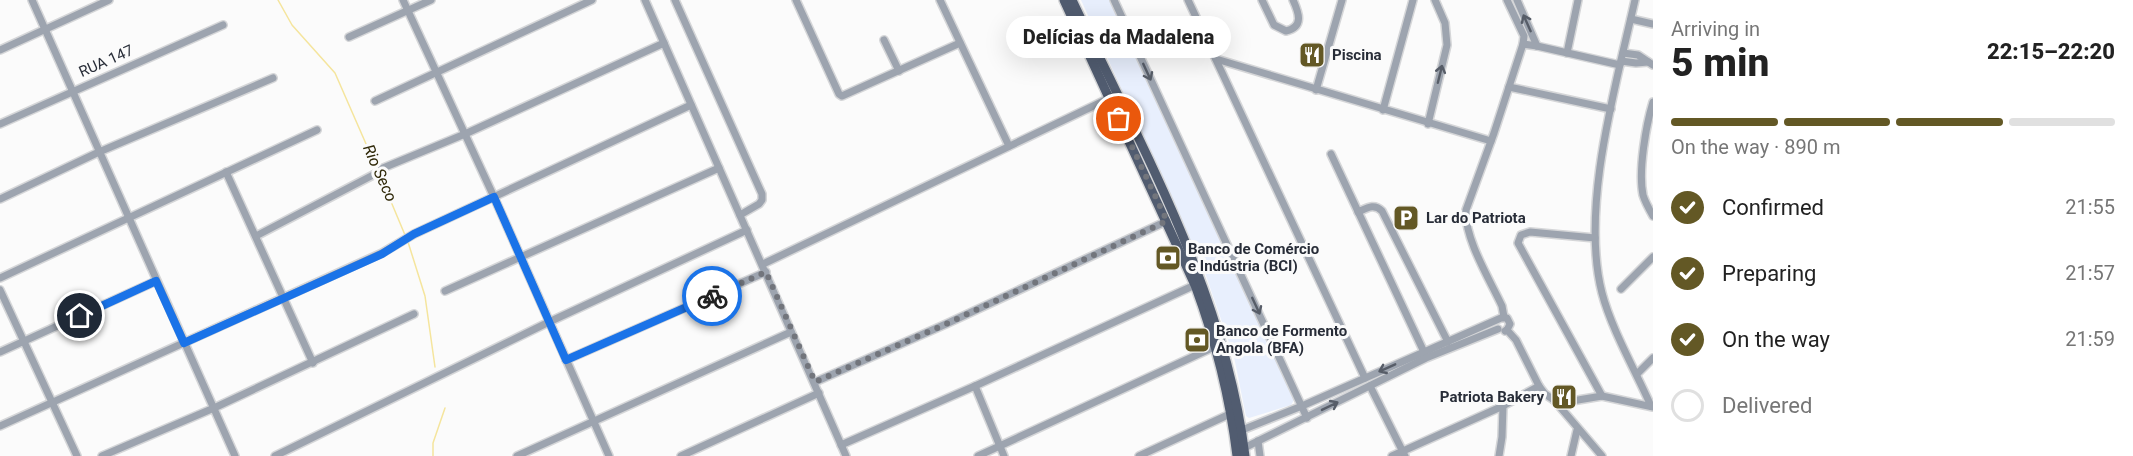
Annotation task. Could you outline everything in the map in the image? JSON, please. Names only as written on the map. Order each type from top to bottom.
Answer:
[{"type":"main road","points":[[1064,0],[1195,285],[1214,347],[1230,414],[1236,456]]},
{"type":"main road","points":[[1072,0],[1192,257],[1229,368],[1242,430],[1244,452]]},
{"type":"street","points":[[32,0],[127,218],[235,456]]},
{"type":"street","points":[[0,50],[109,0]]},
{"type":"street","points":[[404,0],[609,456]]},
{"type":"street","points":[[349,37],[430,0]]},
{"type":"street","points":[[375,101],[592,0]]},
{"type":"street","points":[[645,0],[846,456]]},
{"type":"street","points":[[675,0],[762,194],[759,204],[740,215]]},
{"type":"street","points":[[796,0],[839,94],[842,96],[960,43]]},
{"type":"street","points":[[940,0],[1009,146]]},
{"type":"street","points":[[1188,0],[1365,378]]},
{"type":"street","points":[[1262,0],[1274,25],[1286,31],[1294,28],[1299,20],[1293,0]]},
{"type":"street","points":[[1316,90],[1342,0]]},
{"type":"street","points":[[1383,110],[1413,0]]},
{"type":"street","points":[[1428,124],[1447,45],[1445,23],[1435,0]]},
{"type":"street","points":[[1498,329],[1497,323],[1501,318],[1502,306],[1470,236],[1465,219],[1466,210],[1523,44],[1524,36],[1507,0]]},
{"type":"street","points":[[1517,0],[1537,46]]},
{"type":"street","points":[[1567,53],[1578,0]]},
{"type":"street","points":[[1635,0],[1600,171],[1595,238],[1602,293],[1652,406]]},
{"type":"street","points":[[1116,1],[1307,418]]},
{"type":"street","points":[[1631,19],[1653,24]]},
{"type":"street","name":"RUA 147","points":[[0,124],[223,24]]},
{"type":"street","points":[[884,40],[898,71]]},
{"type":"street","points":[[256,236],[383,168],[465,135],[664,43]]},
{"type":"street","points":[[1523,44],[1621,63],[1650,63]]},
{"type":"street","points":[[1623,53],[1638,55],[1650,63]]},
{"type":"street","points":[[1216,59],[1491,141]]},
{"type":"street","points":[[0,199],[99,152],[273,78]]},
{"type":"street","points":[[1509,87],[1611,109]]},
{"type":"street","points":[[763,264],[1110,98]]},
{"type":"street","points":[[1653,102],[1645,143],[1642,185],[1643,197],[1653,216]]},
{"type":"street","points":[[0,426],[382,254],[414,234],[691,105]]},
{"type":"street","points":[[0,278],[317,130]]},
{"type":"street","points":[[1331,154],[1424,352]]},
{"type":"street","points":[[445,291],[719,168]]},
{"type":"street","points":[[226,172],[313,363]]},
{"type":"street","points":[[1358,212],[1371,206],[1382,211],[1448,342]]},
{"type":"street","points":[[815,382],[1167,221]]},
{"type":"street","points":[[275,456],[549,322],[747,230]]},
{"type":"street","points":[[1595,238],[1530,232],[1521,235],[1518,243],[1602,396]]},
{"type":"street","points":[[1622,290],[1653,257]]},
{"type":"street","points":[[566,360],[766,272]]},
{"type":"street","points":[[0,352],[156,281]]},
{"type":"street","points":[[841,445],[1195,285]]},
{"type":"street","points":[[0,290],[77,456]]},
{"type":"street","points":[[102,456],[313,363],[414,314]]},
{"type":"street","points":[[1242,430],[1501,318],[1507,318],[1510,324],[1507,330]]},
{"type":"street","points":[[1244,452],[1258,441],[1448,348],[1498,329],[1507,330]]},
{"type":"street","points":[[1507,330],[1516,340],[1545,394],[1554,400],[1577,430],[1602,456]]},
{"type":"street","points":[[517,456],[791,332]]},
{"type":"street","points":[[978,456],[1214,347]]},
{"type":"street","points":[[1636,374],[1653,358]]},
{"type":"street","points":[[975,386],[1004,456]]},
{"type":"street","points":[[1370,386],[1404,454]]},
{"type":"street","points":[[1392,456],[1404,454],[1539,386]]},
{"type":"street","points":[[681,456],[819,393]]},
{"type":"street","points":[[1554,400],[1566,402],[1602,396],[1652,406]]},
{"type":"street","points":[[1499,456],[1503,406]]},
{"type":"street","points":[[1138,456],[1230,414]]},
{"type":"street","points":[[1571,456],[1577,430]]},
{"type":"street","points":[[1258,441],[1260,456]]},
{"type":"shaded area","points":[[1081,0],[1111,0],[1293,396],[1294,400],[1291,405],[1249,418],[1246,416],[1234,357],[1204,270]]},
{"type":"waterway","name":"Rio Seco","points":[[278,0],[292,25],[335,73],[377,169]]},
{"type":"waterway","name":"Rio Seco","points":[[379,173],[405,235]]},
{"type":"waterway","name":"Rio Seco","points":[[408,242],[425,296],[435,367]]},
{"type":"waterway","name":"Rio Seco","points":[[433,456],[433,443],[445,408]]},
{"type":"way so far","points":[[712,296],[766,272],[815,382],[1167,221],[1119,119]]},
{"type":"place","name":"Piscina","points":[[1312,55]]},
{"type":"place","name":"Delícias da Madalena","points":[[1119,119]]},
{"type":"place","name":"Lar do Patriota","points":[[1406,218]]},
{"type":"place","name":"Banco de Comércio e Indústria (BCI)","points":[[1168,258]]},
{"type":"place","name":"Banco de Formento Angola (BFA)","points":[[1197,340]]},
{"type":"place","name":"Patriota Bakery","points":[[1564,397]]},
{"type":"route","points":[[80,316],[156,281],[184,343],[382,254],[414,234],[494,197],[566,360],[712,296]]}]
